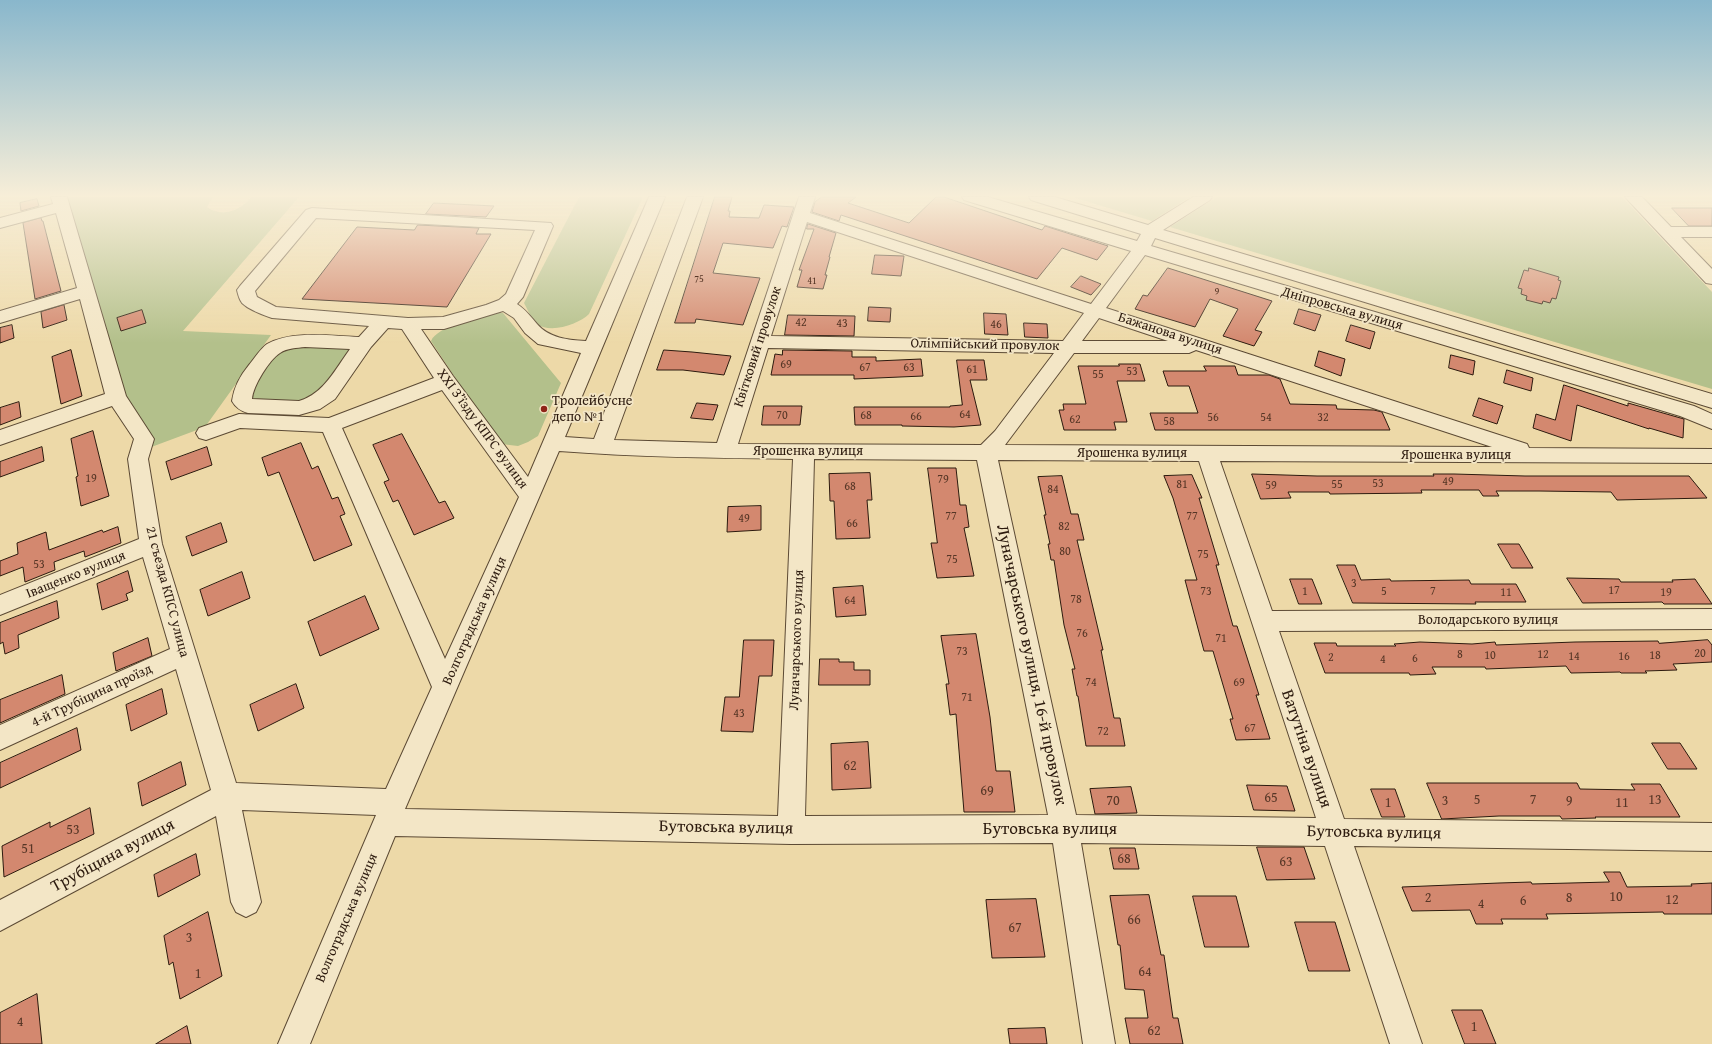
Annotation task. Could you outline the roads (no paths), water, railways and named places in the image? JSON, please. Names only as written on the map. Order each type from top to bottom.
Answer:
[{"type":"street","name":"21 съезда КПСС улица","points":[[74,246],[116,397],[144,439],[138,458],[151,544],[226,796],[246,902]]},
{"type":"street","points":[[284,246],[246,290],[249,300],[272,312],[408,324],[444,323],[505,304],[514,297],[536,246]]},
{"type":"street","name":"Волгоградська вулиця","points":[[294,1044],[391,812],[530,496],[636,246]]},
{"type":"street","points":[[601,447],[677,246]]},
{"type":"street","name":"Квітковий провулок","points":[[725,451],[790,246]]},
{"type":"street","name":"Бажанова вулиця","points":[[896,246],[1540,455]]},
{"type":"street","name":"Дніпровська вулиця","points":[[1130,246],[1687,411],[1712,422]]},
{"type":"street","points":[[986,452],[1002,436],[1143,246]]},
{"type":"street","name":"Дніпровська вулиця","points":[[1199,246],[1712,401]]},
{"type":"street","points":[[1680,246],[1712,279]]},
{"type":"street","points":[[0,317],[87,291]]},
{"type":"street","points":[[505,304],[520,314],[532,329],[545,340],[571,346],[593,348]]},
{"type":"street","points":[[364,343],[300,342],[279,346],[273,349],[246,384],[242,393],[242,401],[248,406],[299,408],[314,404],[328,394],[364,343],[384,321]]},
{"type":"street","name":"XXI З’їзду КПРС вулиця","points":[[408,324],[446,381],[530,496]]},
{"type":"street","name":"Олімпійський провулок","points":[[760,342],[1068,347],[1211,347]]},
{"type":"street","points":[[206,433],[239,421],[330,425],[446,381]]},
{"type":"street","points":[[0,438],[116,397]]},
{"type":"street","points":[[330,425],[445,688]]},
{"type":"street","name":"Ярошенка вулиця","points":[[552,444],[725,451],[1712,456]]},
{"type":"street","name":"Луначарського вулиця","points":[[791,830],[804,451]]},
{"type":"street","name":"Луначарського вулиця, 16-й провулок","points":[[986,452],[1065,830],[1099,1044]]},
{"type":"street","name":"Ватутіна вулиця","points":[[1207,453],[1406,1044]]},
{"type":"street","name":"Іващенко вулиця","points":[[0,605],[151,544]]},
{"type":"street","name":"Володарського вулиця","points":[[1263,621],[1712,619]]},
{"type":"street","name":"4-й Трубіцина проїзд","points":[[0,738],[184,654]]},
{"type":"street","name":"Бутовська вулиця","points":[[226,796],[391,812],[791,830],[1065,830],[1712,837]]},
{"type":"street","name":"Трубіцина вулиця","points":[[0,916],[226,796]]},
{"type":"place","name":"Тролейбусне депо №1","points":[[544,409]]}]
